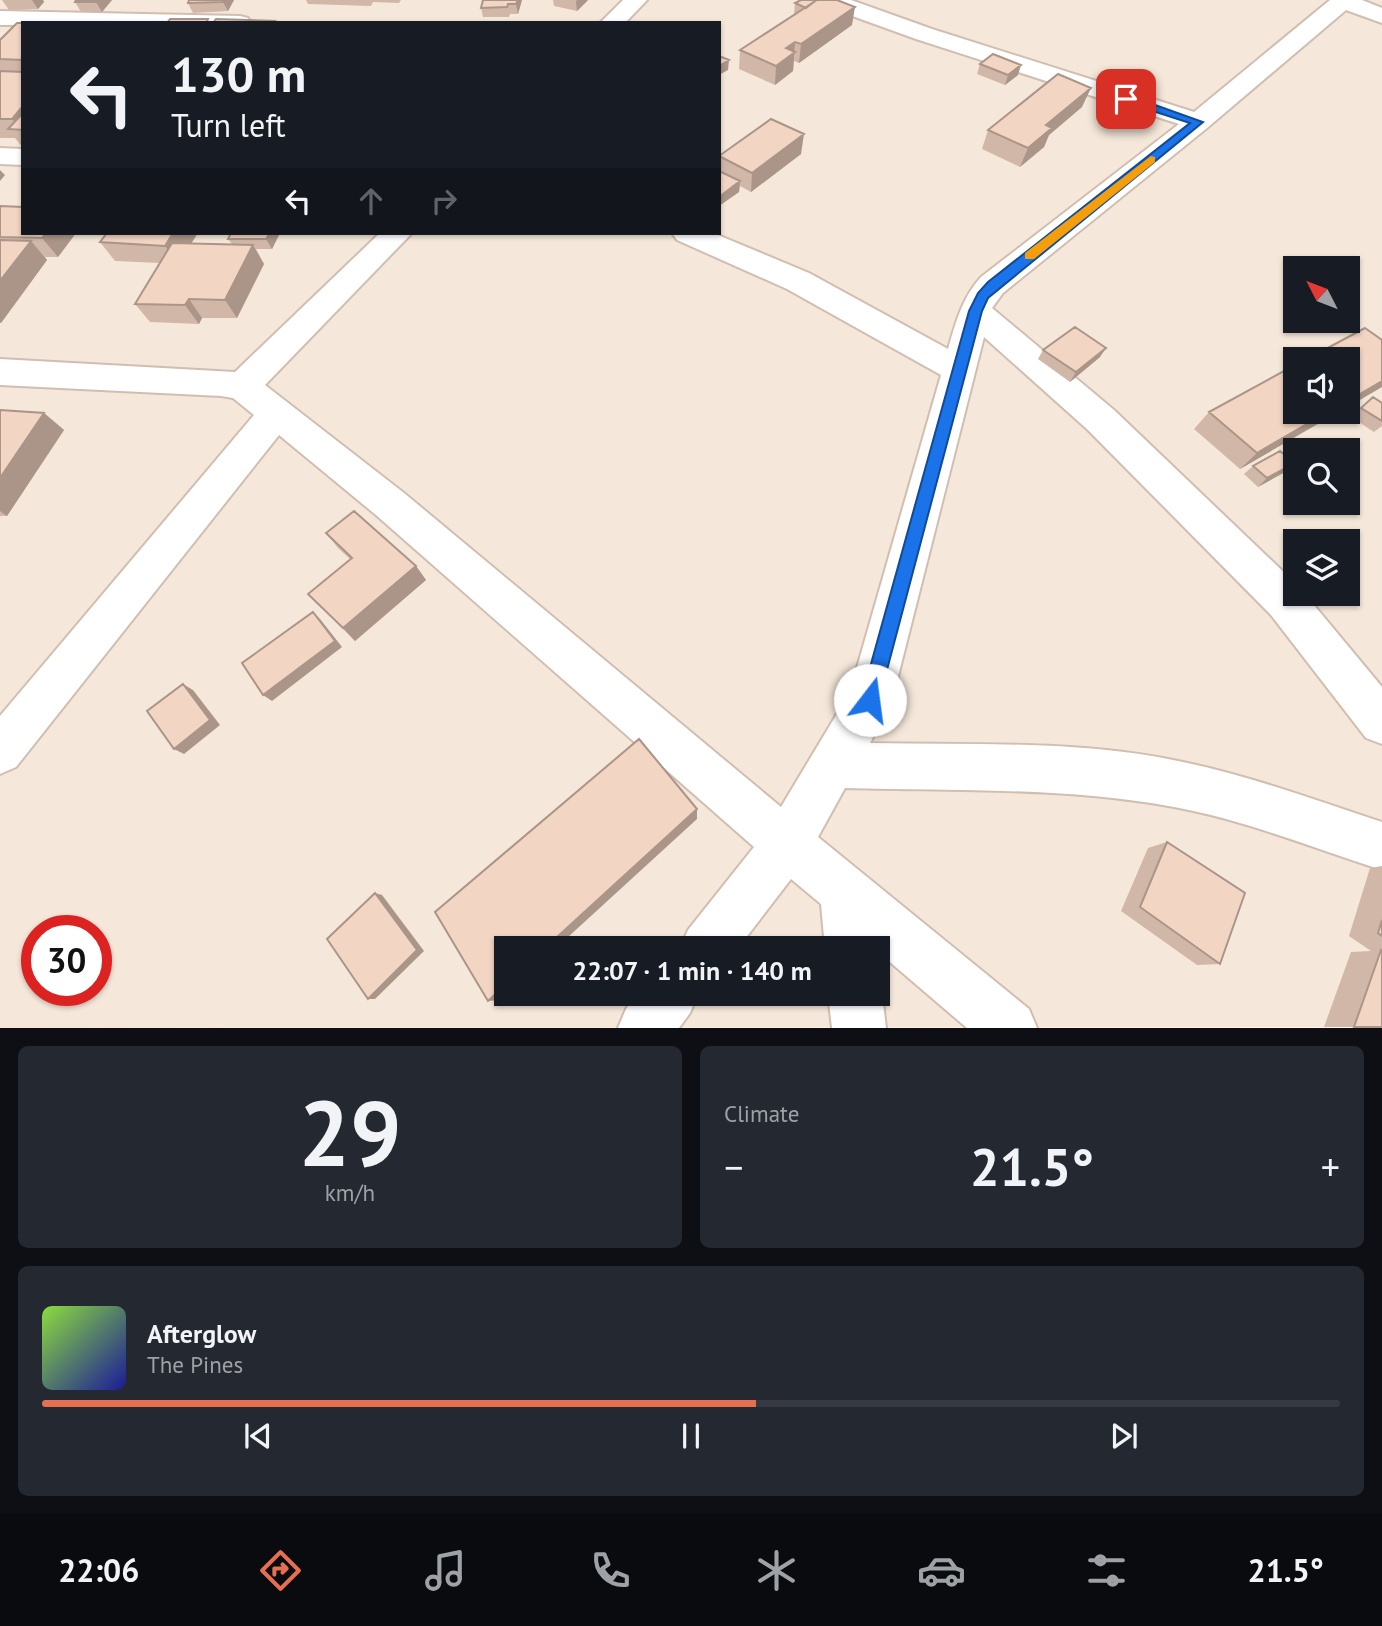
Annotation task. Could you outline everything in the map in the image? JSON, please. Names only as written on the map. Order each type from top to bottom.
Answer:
[{"type":"street","points":[[613,21],[636,0]]},
{"type":"street","points":[[830,0],[924,34],[1198,122]]},
{"type":"street","points":[[715,936],[787,844],[835,765],[870,700],[975,311],[982,296],[992,285],[1198,122],[1343,0],[1382,16]]},
{"type":"street","points":[[0,18],[144,21]]},
{"type":"street","points":[[0,156],[21,157]]},
{"type":"street","points":[[242,386],[395,235]]},
{"type":"street","points":[[692,235],[798,281],[959,370]]},
{"type":"street","points":[[975,311],[1101,420],[1286,602],[1382,722]]},
{"type":"street","points":[[0,372],[242,386],[390,504],[845,893],[1010,1027]]},
{"type":"street","points":[[0,751],[276,413]]},
{"type":"street","points":[[835,765],[1058,771],[1149,779],[1241,801],[1382,846]]},
{"type":"street","points":[[845,893],[850,936]]},
{"type":"street","points":[[645,1027],[662,1006]]},
{"type":"street","points":[[856,1006],[859,1027]]},
{"type":"shaded area","points":[[0,0],[1382,0],[1382,1027],[0,1028]]},
{"type":"building","points":[[76,0],[98,0],[75,2]]},
{"type":"building","points":[[189,0],[224,0],[188,3]]},
{"type":"building","points":[[483,0],[518,0],[516,4],[508,4],[507,7],[481,8]]},
{"type":"building","points":[[801,0],[815,1],[806,8],[795,3]]},
{"type":"building","points":[[817,0],[837,0],[855,7],[801,44],[795,42],[786,48],[795,52],[776,66],[740,50]]},
{"type":"building","points":[[170,19],[208,19],[207,21],[168,21]]},
{"type":"building","points":[[216,19],[275,21],[214,21]]},
{"type":"building","points":[[17,23],[21,23],[21,60],[0,59],[0,40]]},
{"type":"building","points":[[993,54],[1021,65],[1008,75],[980,64]]},
{"type":"building","points":[[721,57],[729,60],[721,65]]},
{"type":"building","points":[[0,71],[21,72],[21,108],[12,119],[0,119]]},
{"type":"building","points":[[1058,74],[1091,88],[1046,125],[1052,128],[1028,148],[988,130]]},
{"type":"building","points":[[21,115],[21,130],[8,129]]},
{"type":"building","points":[[771,119],[804,134],[752,173],[721,157]]},
{"type":"building","points":[[721,172],[740,181],[721,195]]},
{"type":"building","points":[[0,206],[21,207],[21,235],[44,235],[42,238],[0,237]]},
{"type":"building","points":[[105,235],[172,235],[165,246],[100,242]]},
{"type":"building","points":[[230,235],[269,235],[266,239],[228,239]]},
{"type":"building","points":[[0,240],[31,241],[0,281]]},
{"type":"building","points":[[172,243],[253,245],[225,300],[189,299],[185,305],[135,304]]},
{"type":"building","points":[[1075,327],[1106,348],[1076,372],[1043,350]]},
{"type":"building","points":[[1365,328],[1382,340],[1382,381],[1360,394],[1360,347],[1329,347]]},
{"type":"building","points":[[1283,372],[1283,424],[1307,424],[1257,453],[1209,412]]},
{"type":"building","points":[[1373,397],[1382,403],[1382,421],[1361,408]]},
{"type":"building","points":[[0,410],[44,413],[0,478]]},
{"type":"building","points":[[1280,451],[1283,453],[1283,469],[1267,478],[1253,466]]},
{"type":"building","points":[[354,511],[416,566],[343,628],[308,594],[352,558],[326,533]]},
{"type":"building","points":[[313,612],[335,641],[263,695],[242,663]]},
{"type":"building","points":[[183,684],[210,720],[174,749],[147,711]]},
{"type":"building","points":[[639,739],[697,809],[558,936],[494,936],[494,995],[488,1001],[435,912]]},
{"type":"building","points":[[1167,842],[1245,893],[1220,964],[1140,907]]},
{"type":"building","points":[[375,893],[417,950],[368,999],[327,939]]},
{"type":"building","points":[[1382,920],[1382,936],[1378,933]]},
{"type":"building","points":[[1381,950],[1382,1027],[1354,1027]]},
{"type":"slow traffic","points":[[1030,256],[1151,160]]},
{"type":"route","points":[[870,700],[975,311],[982,296],[992,285],[1198,122],[1126,99]]}]
